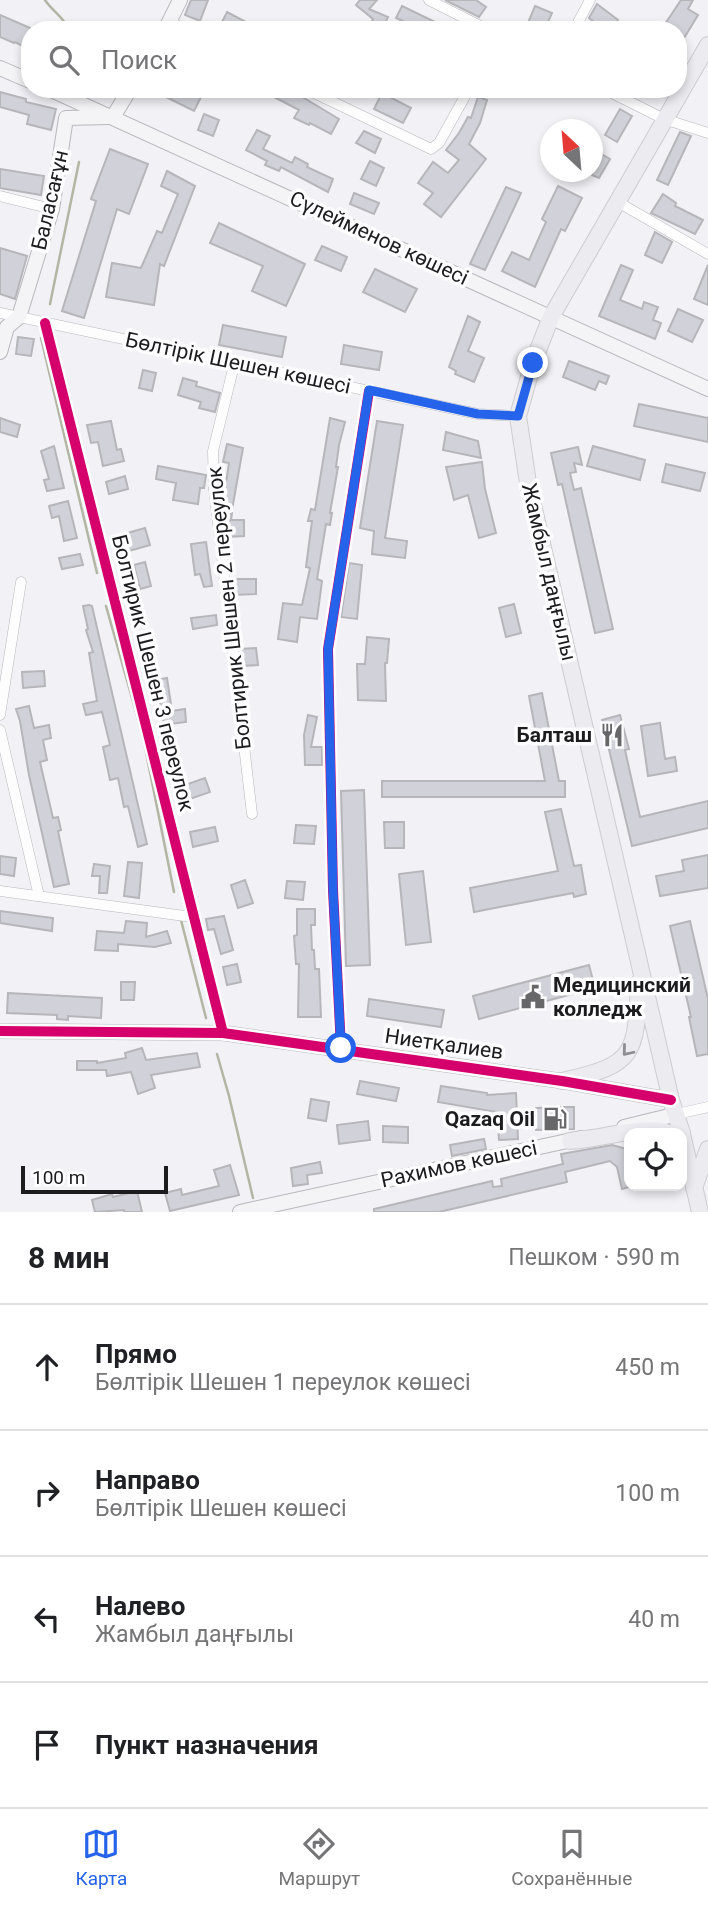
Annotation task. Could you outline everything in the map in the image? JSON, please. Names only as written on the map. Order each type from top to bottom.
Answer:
[{"type":"main road","name":"Жамбыл даңғылы","points":[[687,80],[708,45]]},
{"type":"main road","name":"Жамбыл даңғылы","points":[[676,98],[551,317],[533,363],[518,416],[528,483],[679,1128]]},
{"type":"main road","points":[[562,1081],[594,1074],[614,1065],[635,1042],[640,962]]},
{"type":"main road","points":[[569,1141],[624,1134]]},
{"type":"main road","points":[[694,1188],[708,1149]]},
{"type":"main road","name":"Жамбыл даңғылы","points":[[687,1159],[700,1212]]},
{"type":"street","points":[[170,21],[180,0]]},
{"type":"street","points":[[429,0],[470,21]]},
{"type":"street","points":[[579,21],[590,0]]},
{"type":"street","points":[[0,68],[21,77]]},
{"type":"street","name":"Сүлейменов көшесі","points":[[70,98],[708,389]]},
{"type":"street","points":[[113,117],[125,98]]},
{"type":"street","points":[[325,98],[431,149],[439,143],[464,98]]},
{"type":"street","points":[[622,98],[664,119],[708,133]]},
{"type":"street","name":"Баласағұн","points":[[0,352],[7,327],[19,317],[52,208],[66,118],[113,117]]},
{"type":"street","points":[[0,197],[52,208]]},
{"type":"street","points":[[617,201],[708,254]]},
{"type":"street","name":"Бөлтірік Шешен көшесі","points":[[0,313],[478,414],[518,416]]},
{"type":"street","name":"Болтирик Шешен 3 переулок","points":[[46,323],[223,1033]]},
{"type":"street","name":"Болтирик Шешен 2 переулок","points":[[234,362],[213,451],[214,489],[252,814]]},
{"type":"street","points":[[341,1048],[333,890],[328,649],[369,390]]},
{"type":"street","points":[[0,715],[20,582]]},
{"type":"street","points":[[0,730],[39,896]]},
{"type":"street","points":[[0,891],[192,917]]},
{"type":"street","name":"Ниетқалиев","points":[[0,1031],[223,1033],[562,1081],[674,1107]]},
{"type":"street","points":[[674,1107],[708,1107]]},
{"type":"street","name":"Рахимов көшесі","points":[[240,1212],[569,1141],[674,1107]]},
{"type":"building","points":[[191,0],[208,0],[200,21],[185,15]]},
{"type":"building","points":[[360,0],[377,0],[369,9],[388,17],[386,21],[372,21],[373,19],[356,5]]},
{"type":"building","points":[[445,0],[476,0],[486,7],[479,17]]},
{"type":"building","points":[[681,0],[693,0],[688,9],[698,15],[687,33],[687,21],[667,21]]},
{"type":"building","points":[[597,4],[618,20],[593,21],[589,18]]},
{"type":"building","points":[[402,6],[433,21],[402,21],[396,18]]},
{"type":"building","points":[[535,6],[552,13],[548,21],[529,21]]},
{"type":"building","points":[[227,12],[244,21],[222,21]]},
{"type":"building","points":[[0,15],[21,24],[21,45],[0,37]]},
{"type":"building","points":[[0,92],[56,109],[51,130],[27,124],[29,115],[0,107]]},
{"type":"building","points":[[168,98],[200,98],[194,111]]},
{"type":"building","points":[[276,98],[304,98],[339,119],[331,134],[294,118],[299,110]]},
{"type":"building","points":[[380,98],[392,98],[411,108],[403,123],[374,109]]},
{"type":"building","points":[[478,98],[487,100],[480,123],[469,144],[486,159],[441,217],[424,204],[433,193],[418,183],[433,162],[448,173],[459,160],[446,150],[468,117],[471,118]]},
{"type":"building","points":[[620,109],[632,116],[617,142],[605,135]]},
{"type":"building","points":[[204,114],[219,120],[213,136],[198,130]]},
{"type":"building","points":[[257,130],[270,136],[263,149],[292,163],[295,157],[308,164],[307,167],[333,179],[328,192],[281,167],[279,171],[265,165],[267,161],[246,150]]},
{"type":"building","points":[[364,131],[381,139],[375,153],[356,143]]},
{"type":"building","points":[[680,132],[691,136],[668,185],[657,180]]},
{"type":"building","points":[[110,149],[148,164],[129,214],[117,209],[84,318],[62,311],[96,201],[91,199]]},
{"type":"building","points":[[603,155],[610,159],[603,171]]},
{"type":"building","points":[[370,161],[384,168],[376,186],[361,179]]},
{"type":"building","points":[[0,169],[44,176],[41,195],[0,188]]},
{"type":"building","points":[[167,171],[195,186],[164,266],[160,264],[154,305],[106,297],[112,263],[141,268],[157,231],[162,233],[178,194],[161,186]]},
{"type":"building","points":[[558,186],[582,198],[565,231],[561,229],[535,287],[502,271],[512,252],[529,260],[546,222],[542,219]]},
{"type":"building","points":[[506,187],[521,193],[485,270],[470,264]]},
{"type":"building","points":[[354,193],[379,203],[374,214],[350,204]]},
{"type":"building","points":[[663,194],[676,203],[675,206],[703,220],[695,234],[651,213]]},
{"type":"building","points":[[219,223],[305,264],[286,306],[252,291],[263,266],[210,243]]},
{"type":"building","points":[[655,232],[672,242],[662,263],[645,255]]},
{"type":"building","points":[[322,246],[347,257],[341,271],[315,260]]},
{"type":"building","points":[[0,248],[27,256],[15,299],[0,294]]},
{"type":"building","points":[[621,265],[633,270],[620,300],[642,309],[644,302],[658,307],[653,320],[661,323],[655,339],[599,316]]},
{"type":"building","points":[[708,265],[708,305],[694,299]]},
{"type":"building","points":[[375,269],[417,289],[405,312],[363,292]]},
{"type":"building","points":[[678,309],[703,320],[692,342],[668,331]]},
{"type":"building","points":[[468,316],[480,322],[468,351],[484,358],[474,382],[455,374],[456,371],[449,367]]},
{"type":"building","points":[[223,325],[286,337],[282,357],[219,345]]},
{"type":"building","points":[[18,337],[34,339],[31,356],[16,354]]},
{"type":"building","points":[[344,345],[382,352],[379,370],[341,364]]},
{"type":"building","points":[[569,361],[609,376],[606,384],[599,381],[595,390],[563,377]]},
{"type":"building","points":[[143,370],[156,373],[152,391],[139,388]]},
{"type":"building","points":[[183,378],[197,382],[196,386],[220,393],[215,412],[199,408],[201,402],[178,395]]},
{"type":"building","points":[[639,404],[708,418],[708,442],[634,426]]},
{"type":"building","points":[[0,418],[20,425],[17,437],[0,432]]},
{"type":"building","points":[[330,418],[345,422],[339,445],[330,525],[326,524],[317,579],[322,581],[317,619],[300,617],[297,642],[278,639],[283,603],[302,605],[310,568],[306,567],[312,521],[308,521],[311,509],[315,510]]},
{"type":"building","points":[[111,421],[117,450],[121,449],[124,461],[103,466],[98,442],[91,443],[87,425]]},
{"type":"building","points":[[377,421],[403,425],[385,538],[407,541],[405,558],[372,554],[374,531],[360,528]]},
{"type":"building","points":[[446,432],[478,441],[481,458],[443,450]]},
{"type":"building","points":[[227,444],[243,448],[232,510],[224,508],[223,502],[229,463],[223,462]]},
{"type":"building","points":[[54,446],[64,488],[47,491],[44,480],[49,479],[41,451]]},
{"type":"building","points":[[593,446],[645,460],[640,480],[587,466]]},
{"type":"building","points":[[578,447],[582,465],[574,463],[576,472],[570,473],[574,490],[581,488],[613,629],[595,633],[562,484],[558,485],[551,453]]},
{"type":"building","points":[[482,462],[485,489],[496,533],[479,538],[468,495],[454,500],[446,467]]},
{"type":"building","points":[[666,464],[705,473],[700,491],[662,482]]},
{"type":"building","points":[[158,466],[206,475],[204,488],[200,488],[198,504],[173,500],[176,483],[156,479]]},
{"type":"building","points":[[125,476],[128,489],[109,494],[106,482]]},
{"type":"building","points":[[68,501],[77,538],[64,541],[59,516],[52,518],[49,506]]},
{"type":"building","points":[[224,513],[232,513],[231,520],[244,520],[244,536],[227,537]]},
{"type":"building","points":[[145,528],[150,545],[122,553],[117,536]]},
{"type":"building","points":[[206,542],[212,586],[204,587],[200,574],[195,575],[191,544]]},
{"type":"building","points":[[80,554],[83,565],[62,569],[59,558]]},
{"type":"building","points":[[145,562],[151,586],[140,589],[134,565]]},
{"type":"building","points":[[349,563],[362,565],[357,619],[341,617]]},
{"type":"building","points":[[232,579],[256,579],[256,594],[234,595]]},
{"type":"building","points":[[514,604],[521,633],[506,637],[499,608]]},
{"type":"building","points":[[83,606],[92,606],[147,844],[138,847],[128,806],[124,807],[118,778],[110,780],[103,747],[110,745],[102,712],[86,715],[83,704],[97,701],[89,653],[93,652],[86,630],[88,629]]},
{"type":"building","points":[[216,615],[217,625],[193,629],[191,618]]},
{"type":"building","points":[[367,637],[389,639],[385,663],[386,701],[358,700],[357,664],[365,664]]},
{"type":"building","points":[[256,648],[258,665],[242,666],[240,649]]},
{"type":"building","points":[[44,671],[45,686],[23,688],[22,672]]},
{"type":"building","points":[[167,678],[172,711],[185,709],[186,722],[164,725],[156,680]]},
{"type":"building","points":[[542,693],[559,781],[565,781],[565,797],[382,797],[382,781],[545,781],[529,696]]},
{"type":"building","points":[[29,706],[34,728],[49,725],[51,738],[43,740],[47,760],[40,762],[53,818],[58,817],[61,830],[58,831],[69,884],[54,887],[16,709]]},
{"type":"building","points":[[308,715],[317,717],[311,747],[322,747],[322,765],[305,765],[304,735]]},
{"type":"building","points":[[620,715],[629,749],[625,750],[640,817],[708,801],[708,828],[632,846],[602,720]]},
{"type":"building","points":[[660,723],[665,759],[675,757],[677,771],[648,776],[641,726]]},
{"type":"building","points":[[205,778],[210,792],[187,800],[182,786]]},
{"type":"building","points":[[364,790],[370,965],[346,966],[341,791]]},
{"type":"building","points":[[561,809],[574,866],[581,865],[586,894],[574,897],[573,893],[474,912],[470,888],[558,871],[545,812]]},
{"type":"building","points":[[384,822],[404,822],[404,848],[385,848]]},
{"type":"building","points":[[296,825],[316,826],[314,844],[294,843]]},
{"type":"building","points":[[215,827],[218,841],[193,847],[190,832]]},
{"type":"building","points":[[708,855],[708,888],[660,896],[656,876],[684,871],[682,860]]},
{"type":"building","points":[[0,856],[16,858],[14,876],[0,874]]},
{"type":"building","points":[[128,862],[142,863],[139,898],[124,896]]},
{"type":"building","points":[[94,864],[110,866],[107,893],[99,893],[100,876],[92,876]]},
{"type":"building","points":[[423,871],[431,942],[406,945],[399,874]]},
{"type":"building","points":[[245,880],[253,903],[238,908],[231,885]]},
{"type":"building","points":[[287,881],[305,882],[303,900],[285,898]]},
{"type":"building","points":[[297,909],[315,909],[315,925],[311,925],[312,950],[315,969],[319,969],[321,1017],[298,1017],[299,964],[296,964],[294,936],[297,935]]},
{"type":"building","points":[[0,911],[53,918],[52,931],[0,923]]},
{"type":"building","points":[[224,916],[233,950],[221,954],[214,929],[208,930],[206,919]]},
{"type":"building","points":[[126,921],[147,923],[146,937],[167,931],[171,943],[155,947],[118,944],[118,951],[95,950],[97,931],[124,933]]},
{"type":"building","points":[[690,921],[708,999],[708,1054],[697,1056],[670,926]]},
{"type":"building","points":[[237,964],[241,982],[227,985],[223,967]]},
{"type":"building","points":[[589,965],[595,988],[479,1019],[473,996]]},
{"type":"building","points":[[121,982],[135,982],[134,1000],[121,1000]]},
{"type":"building","points":[[8,993],[102,998],[101,1018],[68,1016],[68,1020],[57,1019],[57,1015],[7,1013]]},
{"type":"building","points":[[369,999],[444,1010],[441,1027],[367,1016]]},
{"type":"building","points":[[142,1048],[146,1060],[197,1053],[200,1067],[151,1075],[155,1088],[138,1094],[131,1072],[107,1076],[106,1070],[77,1070],[77,1061],[97,1063],[126,1058],[125,1053]]},
{"type":"building","points":[[360,1081],[399,1088],[396,1101],[357,1094]]},
{"type":"building","points":[[441,1086],[487,1095],[516,1093],[518,1139],[499,1140],[497,1112],[438,1102]]},
{"type":"building","points":[[311,1099],[329,1102],[326,1121],[308,1118]]},
{"type":"building","name":"Qazaq Oil","points":[[574,1107],[574,1129],[536,1130],[536,1108]]},
{"type":"building","points":[[368,1121],[370,1140],[339,1144],[337,1125]]},
{"type":"building","points":[[383,1126],[408,1127],[408,1143],[383,1142]]},
{"type":"building","points":[[484,1139],[486,1149],[452,1156],[450,1145]]},
{"type":"building","points":[[612,1145],[624,1148],[624,1188],[617,1167],[610,1161],[565,1172],[567,1182],[439,1212],[374,1212],[374,1209],[492,1181],[493,1187],[502,1186],[501,1179],[563,1164],[561,1154]]},
{"type":"building","points":[[320,1162],[322,1173],[307,1175],[308,1184],[293,1186],[291,1168]]},
{"type":"building","points":[[230,1165],[239,1195],[170,1211],[165,1193],[181,1189],[182,1195],[219,1186],[214,1170]]},
{"type":"building","points":[[137,1191],[142,1212],[95,1212],[92,1200]]},
{"type":"waterway","points":[[45,0],[64,21]]},
{"type":"waterway","points":[[50,304],[79,162]]},
{"type":"waterway","points":[[41,338],[97,573]]},
{"type":"waterway","points":[[106,606],[143,737],[174,892]]},
{"type":"waterway","points":[[181,920],[206,1018]]},
{"type":"waterway","points":[[217,1054],[253,1198]]},
{"type":"cycle path","points":[[45,323],[223,1033]]},
{"type":"cycle path","points":[[341,1048],[333,890],[328,649],[369,391]]},
{"type":"cycle path","points":[[0,1031],[223,1033],[562,1081],[671,1100]]},
{"type":"place","name":"Балташ","points":[[612,735]]},
{"type":"place","name":"Медицинский колледж","points":[[533,997]]},
{"type":"place","name":"Qazaq Oil","points":[[555,1119]]},
{"type":"route","points":[[341,1048],[333,890],[328,649],[369,390],[478,414],[518,416],[533,363]]}]
